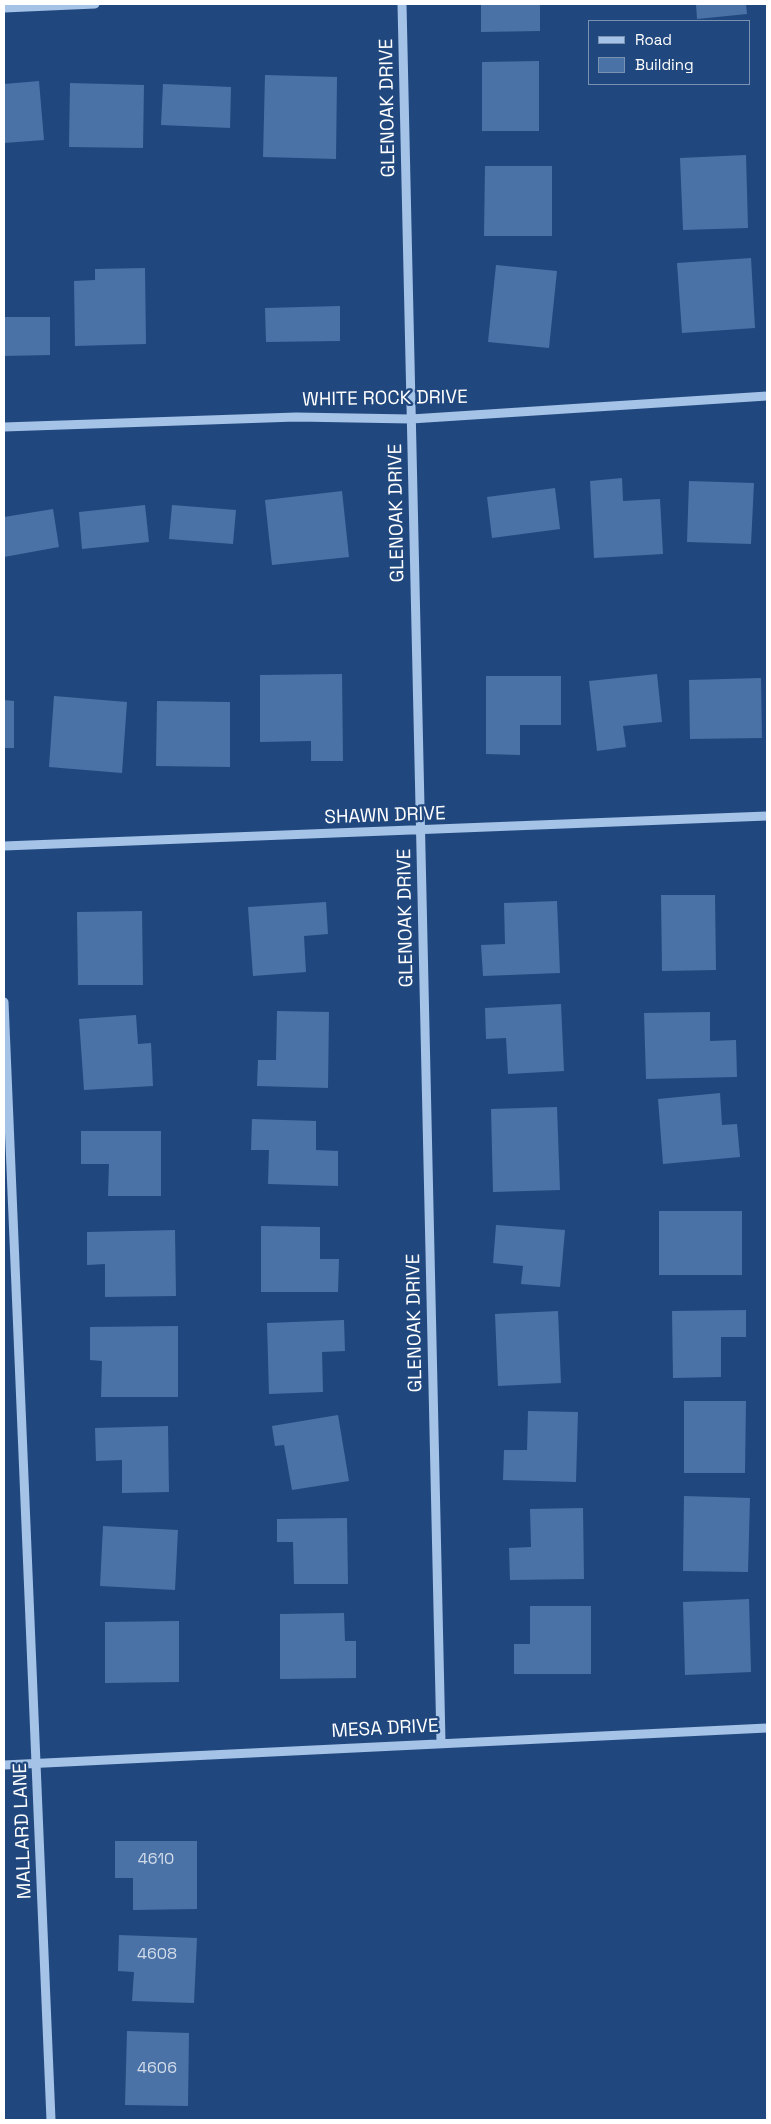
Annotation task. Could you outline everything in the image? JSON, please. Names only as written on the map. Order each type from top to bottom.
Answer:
[{"type":"street","points":[[4,8],[95,4]]},
{"type":"street","name":"GLENOAK DRIVE","points":[[402,4],[441,1742]]},
{"type":"street","name":"WHITE ROCK DRIVE","points":[[4,427],[296,416],[411,418],[767,396]]},
{"type":"street","name":"SHAWN DRIVE","points":[[4,846],[767,816]]},
{"type":"street","name":"MALLARD LANE","points":[[4,1002],[51,2120]]},
{"type":"street","name":"MESA DRIVE","points":[[4,1765],[441,1742],[767,1728]]},
{"type":"building","points":[[481,4],[540,4],[540,31],[481,32]]},
{"type":"building","points":[[696,4],[746,4],[747,14],[697,19]]},
{"type":"building","points":[[539,61],[539,131],[482,131],[482,62]]},
{"type":"building","points":[[265,75],[337,77],[336,159],[263,157]]},
{"type":"building","points":[[39,81],[44,140],[4,143],[4,84]]},
{"type":"building","points":[[70,83],[144,85],[143,148],[69,147]]},
{"type":"building","points":[[163,84],[231,87],[230,128],[161,125]]},
{"type":"building","points":[[746,155],[748,228],[683,230],[680,158]]},
{"type":"building","points":[[485,166],[552,166],[552,236],[484,236]]},
{"type":"building","points":[[751,258],[755,328],[682,333],[677,263]]},
{"type":"building","points":[[496,265],[557,271],[549,348],[488,342]]},
{"type":"building","points":[[145,268],[146,344],[75,346],[74,281],[95,280],[95,269]]},
{"type":"building","points":[[340,306],[340,341],[266,342],[265,308]]},
{"type":"building","points":[[4,317],[50,317],[50,355],[4,356]]},
{"type":"building","points":[[622,478],[623,501],[660,499],[663,554],[594,558],[590,481]]},
{"type":"building","points":[[689,481],[754,483],[751,544],[687,542]]},
{"type":"building","points":[[555,488],[560,529],[492,538],[487,497]]},
{"type":"building","points":[[342,491],[349,557],[272,565],[265,500]]},
{"type":"building","points":[[145,505],[149,542],[82,549],[79,512]]},
{"type":"building","points":[[172,505],[236,510],[233,544],[169,539]]},
{"type":"building","points":[[53,509],[59,547],[4,557],[4,517]]},
{"type":"building","points":[[342,674],[343,761],[311,761],[311,741],[260,742],[260,675]]},
{"type":"building","points":[[657,674],[662,722],[623,726],[626,747],[597,751],[589,681]]},
{"type":"building","points":[[486,676],[561,676],[561,725],[520,725],[520,755],[486,754]]},
{"type":"building","points":[[761,678],[762,738],[690,739],[689,680]]},
{"type":"building","points":[[54,696],[127,702],[122,773],[49,767]]},
{"type":"building","points":[[4,700],[14,701],[14,748],[4,748]]},
{"type":"building","points":[[157,701],[230,702],[230,767],[156,766]]},
{"type":"building","points":[[661,895],[715,895],[716,970],[662,971]]},
{"type":"building","points":[[557,901],[560,973],[483,976],[481,945],[505,944],[504,903]]},
{"type":"building","points":[[326,902],[328,934],[304,936],[306,972],[253,976],[248,907]]},
{"type":"building","points":[[142,911],[143,985],[78,985],[77,912]]},
{"type":"building","points":[[561,1004],[564,1071],[508,1074],[506,1038],[486,1039],[485,1008]]},
{"type":"building","points":[[277,1011],[329,1012],[328,1088],[257,1086],[258,1060],[276,1060]]},
{"type":"building","points":[[710,1012],[710,1041],[736,1040],[737,1077],[646,1079],[644,1013]]},
{"type":"building","points":[[136,1015],[138,1044],[151,1043],[153,1086],[84,1090],[79,1019]]},
{"type":"building","points":[[720,1093],[722,1125],[737,1124],[740,1157],[663,1164],[658,1099]]},
{"type":"building","points":[[557,1107],[560,1190],[493,1192],[491,1109]]},
{"type":"building","points":[[252,1119],[316,1121],[316,1150],[338,1151],[338,1186],[268,1184],[269,1150],[251,1150]]},
{"type":"building","points":[[81,1131],[161,1131],[161,1196],[108,1196],[109,1164],[81,1164]]},
{"type":"building","points":[[659,1211],[742,1211],[742,1275],[659,1275]]},
{"type":"building","points":[[496,1225],[565,1230],[560,1287],[521,1284],[523,1266],[493,1263]]},
{"type":"building","points":[[261,1226],[320,1227],[320,1259],[339,1259],[338,1292],[261,1292]]},
{"type":"building","points":[[175,1230],[176,1296],[105,1297],[105,1264],[87,1265],[87,1232]]},
{"type":"building","points":[[746,1310],[746,1337],[721,1337],[721,1377],[673,1378],[672,1311]]},
{"type":"building","points":[[558,1311],[561,1383],[498,1386],[495,1314]]},
{"type":"building","points":[[344,1320],[345,1351],[322,1352],[323,1392],[269,1394],[267,1323]]},
{"type":"building","points":[[178,1326],[178,1397],[101,1397],[102,1361],[90,1360],[90,1327]]},
{"type":"building","points":[[684,1401],[746,1401],[745,1473],[684,1473]]},
{"type":"building","points":[[528,1411],[578,1412],[576,1482],[503,1480],[504,1450],[527,1450]]},
{"type":"building","points":[[338,1415],[349,1481],[292,1490],[284,1445],[275,1446],[272,1426]]},
{"type":"building","points":[[168,1426],[169,1492],[122,1493],[122,1460],[96,1461],[95,1428]]},
{"type":"building","points":[[684,1496],[750,1498],[748,1572],[683,1571]]},
{"type":"building","points":[[583,1508],[584,1579],[510,1580],[509,1548],[531,1547],[530,1509]]},
{"type":"building","points":[[347,1518],[348,1584],[294,1584],[293,1542],[277,1542],[277,1519]]},
{"type":"building","points":[[103,1526],[178,1530],[175,1590],[100,1586]]},
{"type":"building","points":[[749,1599],[751,1672],[685,1675],[683,1602]]},
{"type":"building","points":[[530,1606],[591,1606],[591,1674],[514,1674],[514,1644],[530,1644]]},
{"type":"building","points":[[344,1613],[345,1641],[356,1641],[356,1678],[280,1679],[280,1614]]},
{"type":"building","points":[[179,1621],[179,1682],[105,1683],[105,1622]]},
{"type":"building","points":[[115,1841],[197,1841],[197,1909],[133,1910],[133,1878],[115,1878]]},
{"type":"building","points":[[119,1935],[197,1938],[194,2003],[132,2001],[134,1972],[118,1971]]},
{"type":"building","points":[[127,2031],[189,2033],[188,2106],[125,2105]]}]
